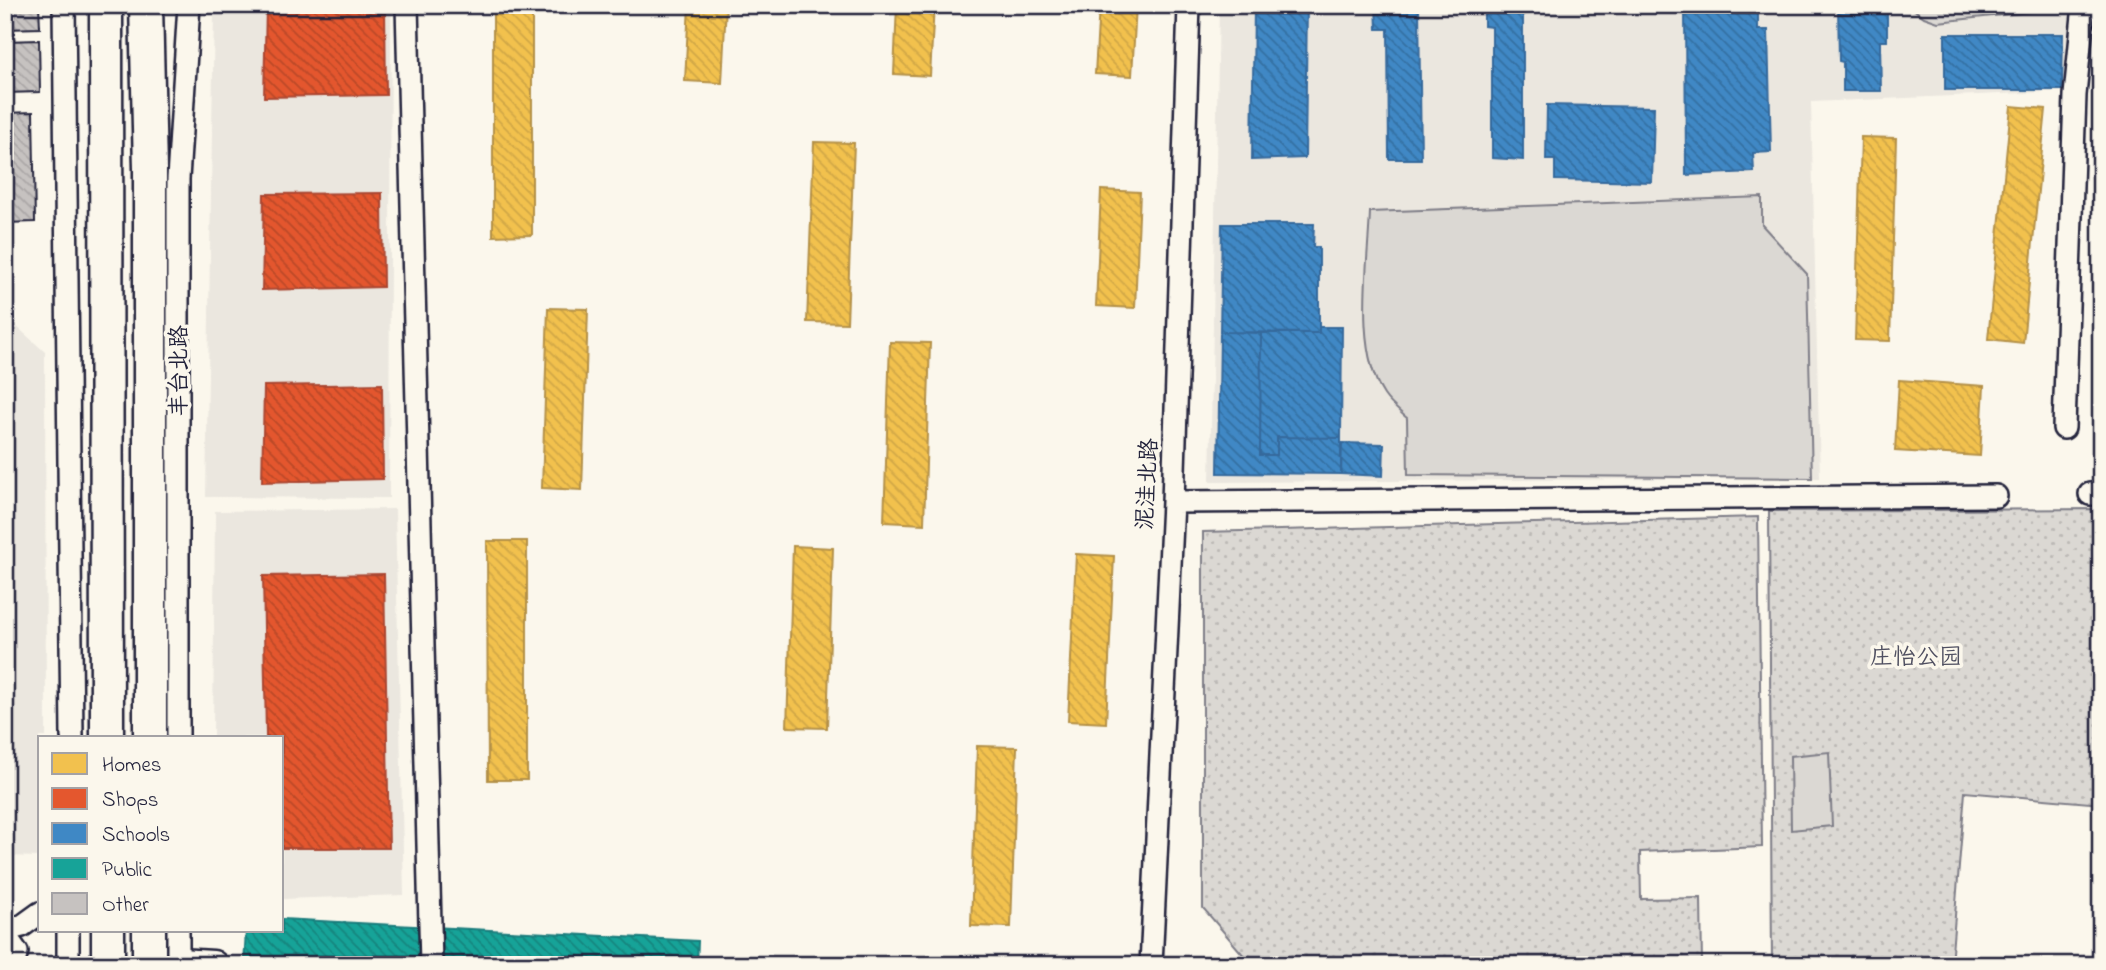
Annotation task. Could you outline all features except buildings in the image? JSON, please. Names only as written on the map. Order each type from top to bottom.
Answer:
[{"type":"highway","points":[[105,732],[106,5]]},
{"type":"highway","name":"丰台北路","points":[[146,5],[150,169],[149,736]]},
{"type":"highway","points":[[150,169],[167,5]]},
{"type":"highway","points":[[108,932],[108,965]]},
{"type":"highway","points":[[150,932],[169,964]]},
{"type":"main road","points":[[169,964],[213,965]]},
{"type":"street","points":[[64,5],[72,736]]},
{"type":"street","name":"丰台北路","points":[[178,736],[177,179],[189,5]]},
{"type":"street","points":[[407,5],[431,965]]},
{"type":"street","name":"泥洼北路","points":[[1151,965],[1173,502],[1189,5]]},
{"type":"street","points":[[2064,428],[2075,95],[2084,5]]},
{"type":"street","points":[[1173,502],[1996,496]]},
{"type":"street","points":[[5,930],[22,926],[38,914]]},
{"type":"street","points":[[68,932],[68,965]]},
{"type":"street","points":[[169,964],[177,932]]},
{"type":"street","points":[[5,935],[17,952],[13,965]]},
{"type":"shaded area","points":[[261,5],[391,5],[389,498],[206,497],[214,9]]},
{"type":"shaded area","points":[[1219,5],[2080,5],[2073,91],[1811,102],[1820,478],[1210,482]]},
{"type":"shaded area","points":[[2101,238],[2101,328],[2093,327]]},
{"type":"shaded area","points":[[5,316],[45,352],[46,736],[38,736],[38,857],[5,856]]},
{"type":"shaded area","points":[[395,509],[404,895],[284,899],[284,736],[213,736],[215,511]]},
{"type":"green space","points":[[1908,5],[2045,5],[2039,11],[1938,22],[1924,17]]},
{"type":"green space","points":[[1762,197],[1762,225],[1807,274],[1812,478],[1408,475],[1407,418],[1384,395],[1369,355],[1365,306],[1370,212]]},
{"type":"green space","name":"庄怡公园","points":[[2101,509],[2101,804],[1965,792],[1951,965],[1772,965],[1769,511]]},
{"type":"green space","points":[[1758,517],[1762,847],[1640,852],[1641,899],[1701,898],[1702,965],[1251,964],[1203,908],[1203,532]]},
{"type":"green space","points":[[1829,752],[1832,826],[1791,830],[1790,756]]}]
